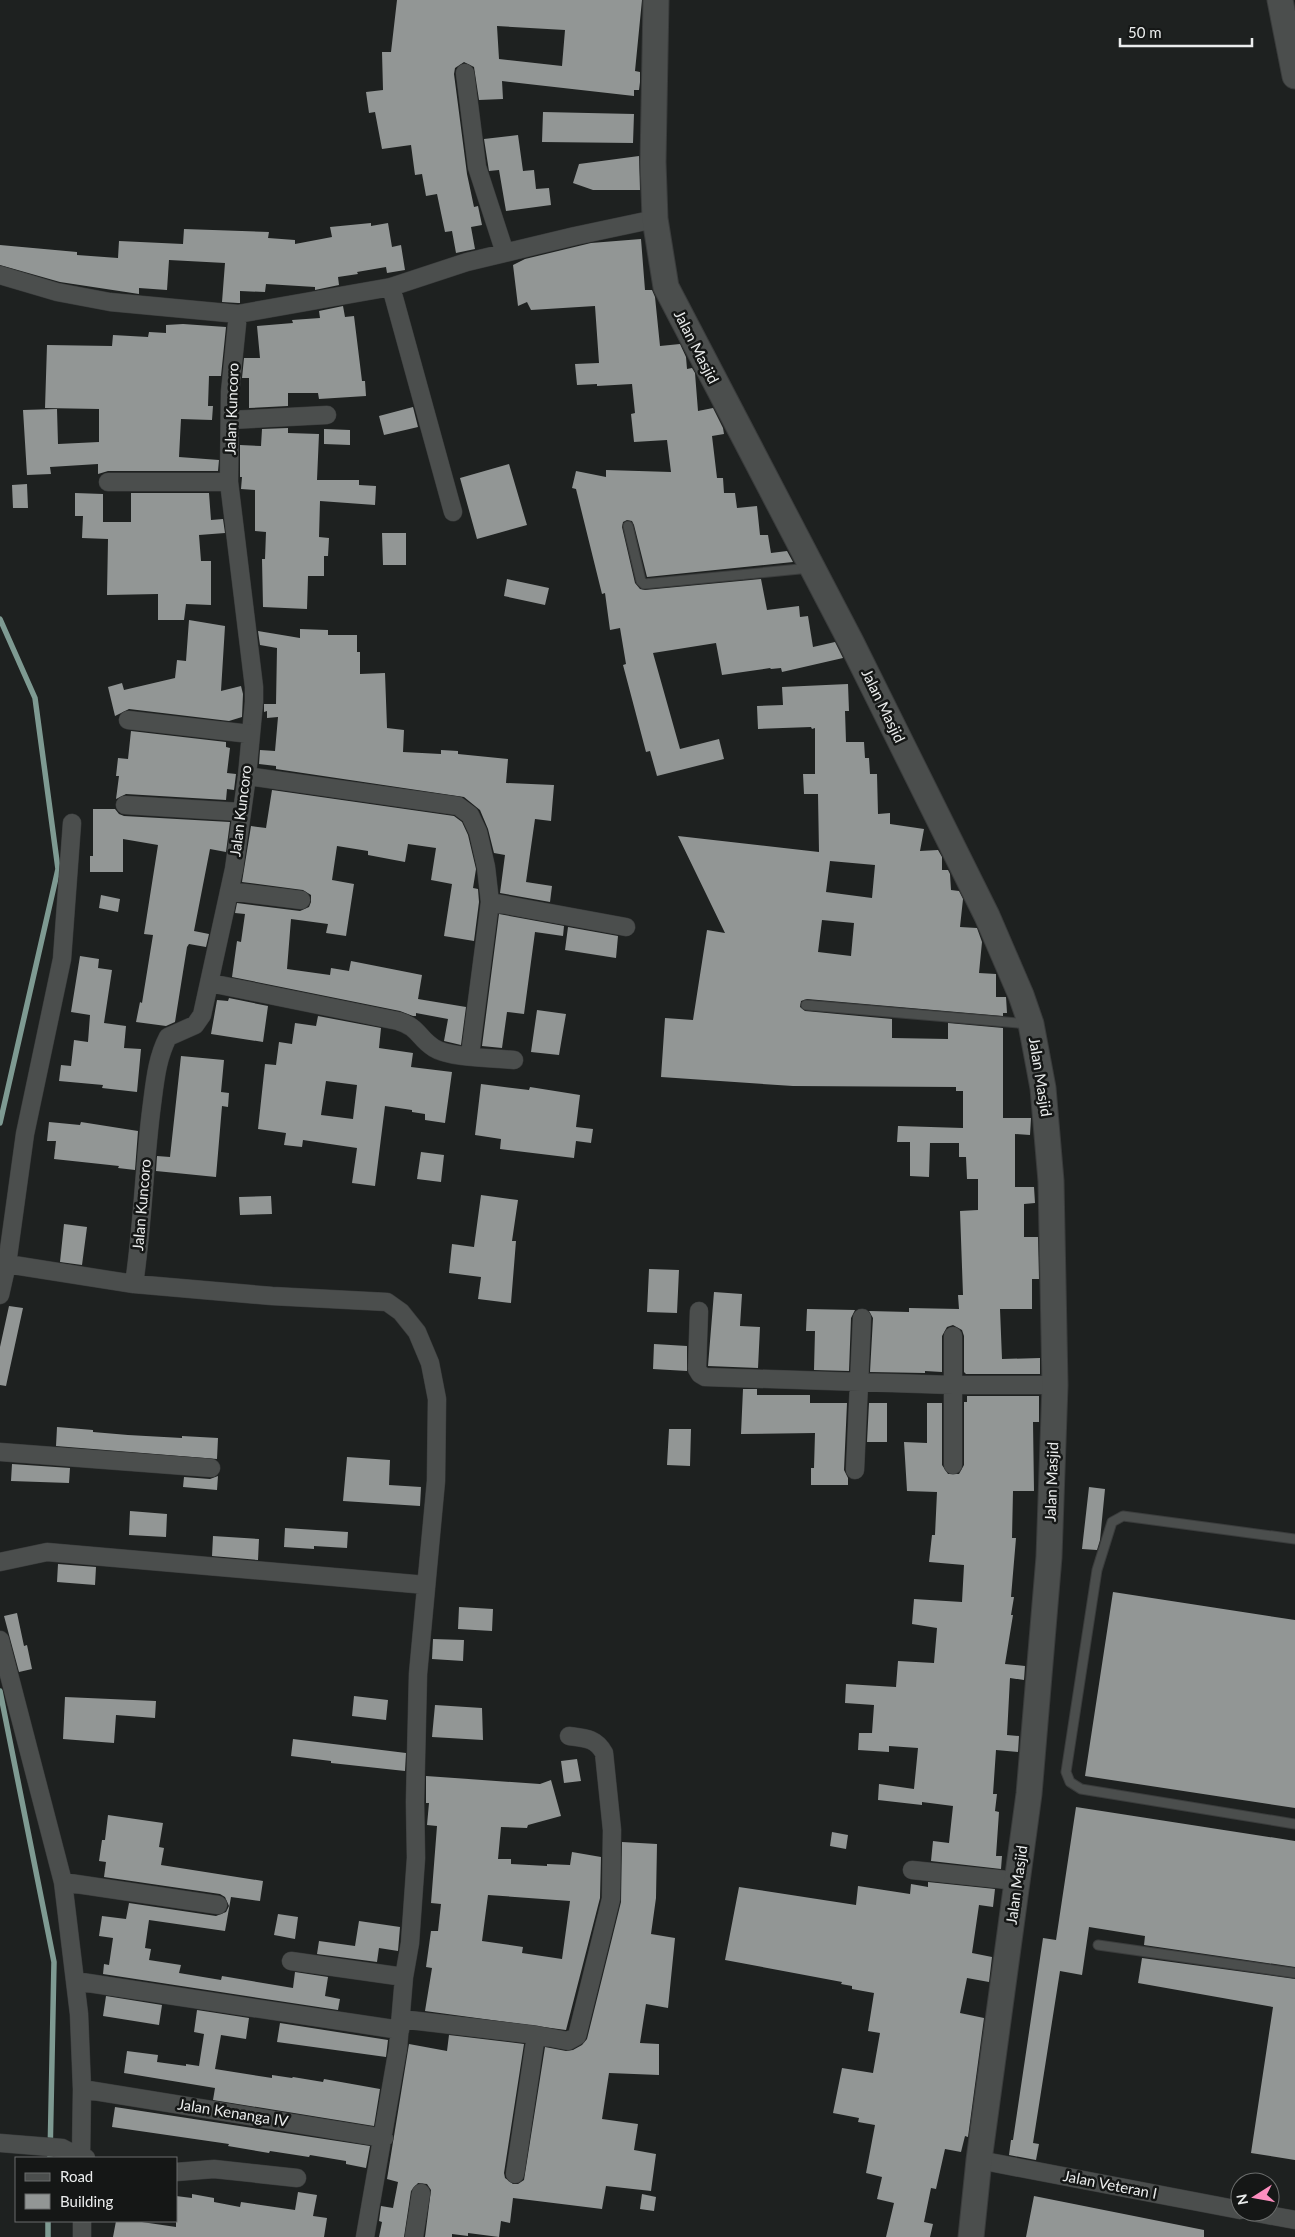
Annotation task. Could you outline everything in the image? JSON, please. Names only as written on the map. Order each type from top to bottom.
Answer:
[{"type":"street","name":"Jalan Masjid","points":[[656,0],[653,162],[655,219],[666,287],[851,642],[987,916],[1021,995],[1031,1024],[1043,1088],[1050,1152],[1055,1385],[1049,1557],[1029,1794],[979,2160],[971,2237]]},
{"type":"street","points":[[1280,0],[1295,76]]},
{"type":"street","points":[[464,73],[477,167],[505,253]]},
{"type":"street","points":[[0,275],[57,292],[110,302],[238,314],[391,286],[467,262],[655,219]]},
{"type":"street","points":[[391,286],[453,512]]},
{"type":"street","name":"Jalan Kuncoro","points":[[134,1284],[141,1236],[148,1133],[158,1063],[168,1037],[195,1025],[202,1015],[229,890],[247,776],[254,687],[229,482],[230,392],[238,314]]},
{"type":"street","points":[[230,420],[327,415]]},
{"type":"street","points":[[108,482],[229,482]]},
{"type":"street","points":[[128,720],[250,734]]},
{"type":"street","points":[[247,776],[458,806],[470,815],[478,832],[486,867],[490,902],[470,1055]]},
{"type":"street","points":[[125,805],[240,812]]},
{"type":"street","points":[[0,1295],[7,1264],[25,1134],[62,959],[72,823]]},
{"type":"street","points":[[229,890],[301,900]]},
{"type":"street","points":[[490,902],[626,927]]},
{"type":"street","points":[[210,983],[398,1020],[410,1024],[425,1042],[445,1053],[514,1060]]},
{"type":"street","points":[[7,1264],[134,1284],[272,1296],[387,1302],[401,1312],[417,1332],[430,1363],[437,1399],[436,1481],[418,1674],[415,1802],[416,1858],[410,1943],[384,2138],[365,2237]]},
{"type":"street","points":[[700,1311],[697,1369],[705,1377],[860,1383],[1055,1385]]},
{"type":"street","points":[[855,1470],[862,1318]]},
{"type":"street","points":[[953,1336],[953,1465]]},
{"type":"street","points":[[0,1452],[211,1468]]},
{"type":"street","points":[[0,1562],[47,1552],[426,1584]]},
{"type":"street","points":[[0,1640],[63,1882],[79,2014],[83,2157]]},
{"type":"street","points":[[75,1981],[400,2024],[536,2035],[568,2041],[577,2036],[610,1900],[612,1830],[604,1753],[600,1744],[593,1740],[570,1736]]},
{"type":"street","points":[[912,1870],[1017,1881]]},
{"type":"street","points":[[63,1882],[218,1905]]},
{"type":"street","points":[[291,1961],[404,1977]]},
{"type":"street","points":[[515,2174],[536,2035]]},
{"type":"street","name":"Jalan Kenanga IV","points":[[82,2089],[384,2138]]},
{"type":"street","points":[[9,2143],[62,2148],[81,2157]]},
{"type":"street","name":"Jalan Veteran I","points":[[979,2160],[1230,2208]]},
{"type":"street","points":[[178,2172],[214,2169],[297,2178]]},
{"type":"street","points":[[414,2237],[421,2193]]},
{"type":"street","points":[[1280,2217],[1295,2220]]},
{"type":"street","points":[[82,2222],[82,2237]]},
{"type":"lane","points":[[628,526],[641,581],[644,584],[812,567]]},
{"type":"lane","points":[[806,1005],[1031,1024]]},
{"type":"lane","points":[[1295,1539],[1123,1516],[1112,1522],[1097,1570],[1066,1772],[1070,1782],[1081,1788],[1295,1824]]},
{"type":"lane","points":[[1098,1945],[1295,1973]]},
{"type":"building","points":[[397,0],[642,0],[635,71],[640,72],[640,82],[639,90],[634,90],[634,96],[502,81],[503,99],[479,100],[474,67],[464,62],[455,68],[454,74],[467,174],[474,207],[478,206],[482,225],[471,227],[475,249],[456,253],[452,231],[445,232],[437,194],[426,196],[422,174],[415,175],[411,145],[382,149],[375,112],[369,113],[366,92],[383,90],[382,52],[391,52]],"holes":[[[497,26],[565,30],[562,66],[499,59]]]},
{"type":"building","points":[[543,112],[634,114],[633,143],[542,142]]},
{"type":"building","points":[[518,135],[523,171],[534,170],[536,189],[549,188],[551,205],[506,211],[499,170],[489,171],[484,139]]},
{"type":"building","points":[[639,156],[640,190],[593,190],[573,183],[579,164]]},
{"type":"building","points":[[371,223],[371,226],[388,223],[392,247],[401,245],[405,270],[387,273],[386,267],[357,272],[358,274],[338,277],[339,285],[315,290],[315,287],[266,284],[265,292],[240,291],[240,303],[222,302],[225,263],[169,260],[167,290],[139,288],[139,294],[60,282],[0,265],[0,245],[77,252],[77,255],[118,258],[119,241],[183,244],[184,229],[269,232],[268,238],[295,240],[295,244],[332,237],[330,227]]},
{"type":"building","points":[[641,239],[645,290],[652,290],[655,297],[660,346],[680,344],[686,357],[687,369],[692,368],[695,373],[698,411],[713,408],[723,428],[724,434],[712,436],[717,478],[723,478],[724,493],[735,493],[737,508],[757,506],[760,535],[768,535],[771,553],[787,551],[793,562],[647,577],[634,525],[632,521],[627,520],[623,522],[622,527],[635,583],[640,589],[645,590],[761,579],[767,610],[799,606],[800,617],[808,616],[813,647],[835,642],[843,658],[782,672],[781,668],[770,668],[722,675],[716,643],[653,653],[680,749],[719,739],[724,759],[657,776],[650,751],[646,752],[623,665],[626,664],[620,628],[610,630],[605,593],[602,594],[576,489],[572,488],[576,471],[606,477],[606,470],[671,472],[667,440],[634,442],[631,414],[635,413],[632,384],[577,385],[575,364],[599,363],[595,306],[531,310],[527,302],[518,306],[513,265],[525,259],[591,243]]},
{"type":"building","points":[[343,306],[345,317],[354,316],[362,381],[365,381],[366,396],[319,399],[318,393],[288,393],[288,406],[249,408],[249,378],[242,378],[244,358],[260,358],[257,326],[293,323],[292,320],[320,318],[319,311]]},
{"type":"building","points":[[183,324],[226,327],[221,376],[209,376],[208,406],[213,406],[212,420],[181,419],[179,457],[219,460],[218,471],[108,471],[98,474],[98,464],[50,467],[51,474],[27,475],[23,410],[57,409],[58,444],[99,442],[99,409],[45,408],[47,345],[112,346],[113,335],[148,337],[149,332],[166,333],[166,325]]},
{"type":"building","points":[[413,407],[418,427],[384,435],[379,416]]},
{"type":"building","points":[[288,428],[288,433],[319,434],[317,480],[359,480],[359,485],[376,486],[375,505],[320,501],[319,537],[329,538],[328,556],[324,556],[324,576],[308,576],[307,609],[263,607],[262,559],[265,559],[266,532],[255,531],[255,490],[241,489],[240,445],[261,446],[262,429]]},
{"type":"building","points":[[324,429],[350,430],[350,445],[324,444]]},
{"type":"building","points":[[509,464],[527,525],[477,539],[460,478]]},
{"type":"building","points":[[27,484],[28,508],[13,508],[12,485]]},
{"type":"building","points":[[75,493],[103,494],[103,522],[131,522],[131,493],[209,493],[211,520],[223,519],[225,533],[199,535],[201,561],[211,561],[211,605],[186,604],[184,620],[158,620],[158,594],[107,595],[108,539],[82,538],[83,516],[75,516]]},
{"type":"building","points":[[382,533],[406,533],[406,565],[383,565]]},
{"type":"building","points":[[507,579],[549,588],[545,605],[504,596]]},
{"type":"building","points":[[189,620],[225,626],[221,691],[241,686],[243,694],[242,717],[229,721],[129,709],[115,716],[108,687],[122,683],[124,690],[175,678],[177,660],[186,661]]},
{"type":"building","points":[[300,629],[328,630],[328,635],[357,635],[357,652],[360,652],[360,674],[385,673],[387,728],[404,730],[403,752],[441,754],[441,750],[458,751],[458,754],[508,759],[506,783],[554,785],[551,821],[535,819],[526,882],[552,886],[550,902],[500,893],[505,855],[494,853],[488,829],[480,810],[464,797],[276,769],[276,766],[259,764],[260,750],[275,751],[278,717],[267,718],[267,711],[264,712],[264,704],[276,704],[277,648],[260,645],[258,631],[300,638]]},
{"type":"building","points":[[848,684],[849,711],[845,711],[846,742],[864,742],[865,758],[869,758],[870,774],[877,774],[878,814],[890,813],[890,824],[924,829],[920,851],[938,850],[942,857],[942,870],[948,870],[950,874],[951,890],[959,891],[963,899],[960,927],[977,928],[982,942],[979,973],[996,974],[996,997],[1006,997],[1007,1013],[1003,1013],[1003,1016],[807,999],[801,1001],[800,1007],[805,1011],[892,1019],[892,1038],[948,1039],[948,1023],[1003,1028],[1003,1118],[1031,1118],[1030,1135],[1015,1134],[1015,1187],[1034,1187],[1035,1203],[1024,1204],[1024,1237],[1038,1237],[1039,1279],[1032,1279],[1032,1309],[1000,1309],[1002,1359],[1040,1358],[1040,1374],[966,1374],[964,1372],[964,1336],[962,1330],[953,1325],[947,1327],[942,1336],[942,1372],[870,1372],[873,1318],[869,1311],[909,1312],[909,1308],[959,1309],[958,1295],[963,1295],[960,1211],[978,1210],[978,1179],[967,1179],[966,1157],[959,1157],[959,1143],[930,1143],[929,1177],[910,1176],[910,1142],[897,1142],[898,1126],[963,1128],[963,1091],[956,1091],[956,1087],[793,1086],[661,1077],[665,1018],[693,1020],[707,930],[725,933],[678,836],[819,852],[818,794],[804,794],[803,774],[815,774],[815,728],[758,729],[757,706],[783,705],[782,687]],"holes":[[[830,861],[875,865],[872,898],[826,892]],[[822,920],[854,923],[851,956],[818,952]]]},
{"type":"building","points":[[131,731],[226,742],[226,747],[230,748],[227,773],[236,774],[234,790],[227,789],[226,800],[126,794],[116,799],[119,776],[116,776],[118,758],[128,759]]},
{"type":"building","points":[[272,790],[454,816],[462,822],[468,835],[476,869],[473,888],[478,889],[479,902],[474,941],[444,936],[452,884],[431,880],[436,848],[408,844],[405,862],[368,855],[368,851],[337,846],[332,880],[354,884],[346,936],[326,933],[328,924],[291,919],[287,969],[330,975],[331,968],[349,971],[351,961],[422,975],[418,999],[466,1007],[461,1045],[444,1041],[448,1019],[416,1013],[416,1016],[413,1016],[400,1011],[232,977],[237,941],[241,942],[245,914],[235,913],[237,903],[300,911],[309,907],[311,902],[311,895],[303,890],[242,882],[251,826],[266,828]]},
{"type":"building","points":[[93,809],[115,809],[124,816],[230,822],[226,852],[210,849],[194,931],[209,934],[206,947],[189,944],[187,947],[175,1022],[166,1026],[136,1022],[140,1002],[142,1003],[153,935],[144,934],[158,845],[123,839],[123,872],[90,872],[90,856],[93,856]]},
{"type":"building","points":[[101,895],[120,899],[118,912],[99,908]]},
{"type":"building","points":[[499,914],[564,926],[563,936],[535,932],[524,1014],[507,1012],[502,1048],[482,1046]]},
{"type":"building","points":[[568,927],[618,936],[616,958],[565,950]]},
{"type":"building","points":[[80,956],[99,959],[98,968],[112,970],[104,1023],[126,1026],[124,1048],[141,1049],[137,1092],[102,1088],[103,1085],[59,1081],[61,1065],[71,1066],[74,1040],[88,1042],[90,1015],[71,1012]]},
{"type":"building","points":[[229,998],[268,1006],[263,1042],[211,1034],[217,1000],[228,1001]]},
{"type":"building","points":[[537,1010],[566,1014],[559,1055],[531,1052]]},
{"type":"building","points":[[318,1016],[381,1028],[379,1048],[413,1053],[411,1067],[452,1072],[445,1123],[425,1120],[425,1114],[412,1112],[412,1110],[385,1106],[375,1186],[352,1183],[357,1148],[303,1140],[302,1147],[284,1145],[286,1133],[258,1129],[265,1064],[276,1065],[279,1042],[292,1044],[295,1023],[316,1026]],"holes":[[[326,1081],[357,1085],[353,1119],[321,1115]]]},
{"type":"building","points":[[181,1056],[224,1060],[221,1092],[229,1093],[228,1107],[222,1106],[216,1177],[156,1171],[157,1156],[170,1157]]},
{"type":"building","points":[[481,1084],[529,1090],[530,1087],[580,1095],[576,1127],[593,1129],[591,1143],[576,1141],[574,1158],[500,1149],[501,1139],[475,1135]]},
{"type":"building","points":[[49,1122],[80,1125],[81,1122],[138,1131],[135,1170],[118,1168],[119,1166],[54,1159],[56,1141],[47,1141]]},
{"type":"building","points":[[421,1152],[444,1155],[441,1182],[417,1179]]},
{"type":"building","points":[[481,1195],[518,1200],[512,1241],[516,1241],[511,1303],[478,1299],[481,1277],[449,1273],[452,1244],[474,1247]]},
{"type":"building","points":[[271,1196],[272,1214],[240,1215],[239,1197]]},
{"type":"building","points":[[64,1224],[87,1227],[82,1265],[60,1262]]},
{"type":"building","points":[[649,1269],[679,1270],[677,1313],[647,1312]]},
{"type":"building","points":[[714,1292],[742,1294],[740,1326],[760,1327],[758,1368],[708,1366]]},
{"type":"building","points":[[9,1306],[23,1308],[6,1386],[0,1385],[0,1347]]},
{"type":"building","points":[[807,1309],[855,1310],[851,1318],[849,1371],[814,1370],[815,1331],[806,1331]]},
{"type":"building","points":[[654,1344],[687,1346],[687,1371],[653,1369]]},
{"type":"building","points":[[743,1389],[757,1389],[757,1395],[810,1395],[810,1403],[847,1403],[844,1470],[848,1478],[848,1485],[811,1485],[811,1468],[814,1468],[815,1433],[741,1434]]},
{"type":"building","points":[[967,1396],[1039,1396],[1039,1422],[1033,1422],[1034,1491],[1013,1491],[1012,1538],[1016,1538],[1011,1597],[1014,1597],[1005,1664],[1025,1666],[1024,1680],[1010,1678],[1007,1735],[1019,1736],[1018,1752],[996,1750],[993,1794],[997,1794],[995,1811],[999,1812],[996,1856],[1002,1856],[1001,1869],[931,1861],[933,1841],[949,1843],[953,1806],[922,1802],[922,1805],[878,1800],[879,1784],[914,1789],[918,1748],[889,1746],[889,1752],[858,1750],[859,1733],[872,1733],[874,1705],[845,1703],[846,1684],[896,1687],[898,1661],[934,1663],[937,1628],[912,1624],[914,1599],[962,1602],[964,1565],[929,1562],[932,1535],[935,1535],[937,1492],[907,1491],[904,1442],[927,1443],[927,1403],[942,1403],[942,1465],[948,1474],[959,1474],[964,1465],[964,1402],[967,1402]]},
{"type":"building","points":[[869,1403],[887,1403],[887,1442],[867,1442]]},
{"type":"building","points":[[57,1427],[128,1435],[218,1438],[217,1459],[56,1446]]},
{"type":"building","points":[[669,1429],[691,1429],[690,1466],[667,1465]]},
{"type":"building","points":[[347,1457],[390,1460],[389,1485],[421,1487],[420,1506],[343,1501]]},
{"type":"building","points":[[12,1464],[70,1468],[69,1483],[11,1481]]},
{"type":"building","points":[[218,1476],[217,1490],[183,1487],[184,1477],[210,1479]]},
{"type":"building","points":[[1089,1487],[1105,1489],[1100,1540],[1097,1550],[1082,1549]]},
{"type":"building","points":[[130,1511],[167,1514],[166,1537],[129,1535]]},
{"type":"building","points":[[285,1528],[348,1532],[347,1548],[314,1546],[314,1549],[284,1547]]},
{"type":"building","points":[[213,1536],[259,1539],[258,1560],[212,1556]]},
{"type":"building","points":[[58,1564],[96,1567],[95,1585],[57,1582]]},
{"type":"building","points":[[1113,1592],[1295,1620],[1295,1808],[1085,1776]]},
{"type":"building","points":[[459,1607],[493,1609],[492,1631],[458,1629]]},
{"type":"building","points":[[17,1613],[24,1646],[27,1645],[32,1669],[19,1672],[4,1616]]},
{"type":"building","points":[[433,1639],[464,1640],[463,1661],[432,1659]]},
{"type":"building","points":[[354,1696],[388,1700],[386,1720],[352,1716]]},
{"type":"building","points":[[65,1697],[156,1701],[155,1718],[116,1715],[114,1743],[63,1739]]},
{"type":"building","points":[[435,1705],[482,1708],[483,1740],[432,1737]]},
{"type":"building","points":[[293,1739],[406,1753],[405,1771],[331,1763],[331,1761],[291,1756]]},
{"type":"building","points":[[577,1759],[581,1781],[564,1783],[561,1761]]},
{"type":"building","points":[[426,1776],[540,1784],[551,1780],[561,1816],[528,1825],[527,1828],[501,1827],[498,1859],[511,1859],[511,1864],[547,1866],[547,1864],[570,1865],[572,1852],[601,1857],[600,1898],[566,2030],[425,2011],[432,1968],[426,1967],[431,1931],[438,1931],[441,1904],[431,1903],[437,1826],[427,1825],[429,1803],[426,1803]],"holes":[[[488,1895],[570,1901],[562,1959],[522,1953],[523,1947],[482,1941]]]},
{"type":"building","points":[[1076,1807],[1295,1841],[1295,1967],[1144,1945],[1145,1936],[1089,1927],[1082,1975],[1060,1971],[1033,2143],[1039,2144],[1036,2160],[1009,2155],[1011,2140],[1013,2140],[1043,1938],[1056,1940]]},
{"type":"building","points":[[108,1815],[163,1823],[159,1847],[164,1848],[161,1865],[263,1881],[260,1901],[231,1897],[225,1931],[149,1920],[145,1948],[151,1949],[149,1960],[181,1965],[179,1973],[221,1980],[222,1976],[293,1988],[295,1972],[328,1977],[325,1996],[340,1999],[338,2010],[103,1974],[104,1964],[109,1965],[113,1938],[99,1936],[102,1916],[126,1919],[129,1903],[216,1916],[226,1912],[229,1906],[225,1897],[220,1894],[104,1877],[106,1862],[99,1861],[102,1840],[105,1840]]},
{"type":"building","points":[[832,1832],[848,1835],[846,1849],[830,1846]]},
{"type":"building","points":[[622,1842],[657,1844],[656,1898],[651,1934],[675,1938],[668,2008],[646,2004],[640,2043],[659,2044],[659,2075],[609,2073],[602,2119],[638,2124],[634,2150],[656,2154],[651,2191],[606,2186],[602,2209],[513,2198],[510,2223],[501,2221],[499,2237],[468,2233],[468,2236],[452,2234],[452,2237],[425,2237],[431,2190],[427,2184],[418,2183],[411,2191],[404,2237],[379,2237],[382,2222],[379,2221],[381,2206],[393,2208],[398,2182],[387,2179],[409,2044],[447,2051],[449,2035],[524,2044],[504,2173],[505,2178],[513,2184],[518,2184],[524,2180],[545,2047],[566,2051],[573,2050],[582,2045],[587,2039],[621,1902]]},
{"type":"building","points":[[928,1882],[995,1889],[993,1907],[979,1905],[972,1953],[992,1957],[989,1982],[967,1978],[960,2013],[984,2018],[968,2137],[965,2136],[961,2152],[945,2149],[936,2189],[931,2188],[924,2222],[933,2224],[930,2237],[886,2237],[894,2203],[877,2199],[882,2177],[866,2173],[875,2125],[858,2122],[859,2118],[833,2113],[842,2068],[873,2073],[880,2033],[868,2031],[874,1993],[852,1989],[852,1986],[841,1984],[842,1982],[725,1960],[739,1887],[856,1905],[858,1886],[910,1894],[911,1884],[928,1887]]},
{"type":"building","points":[[278,1914],[298,1917],[295,1939],[274,1935]]},
{"type":"building","points":[[359,1921],[400,1927],[398,1951],[379,1948],[377,1962],[317,1954],[319,1941],[355,1946]]},
{"type":"building","points":[[1142,1958],[1295,1979],[1295,2160],[1251,2153],[1273,2007],[1138,1983]]},
{"type":"building","points":[[106,1996],[162,2005],[159,2025],[103,2016]]},
{"type":"building","points":[[197,2010],[249,2018],[246,2039],[221,2035],[215,2069],[272,2078],[272,2075],[323,2082],[324,2079],[380,2089],[374,2126],[213,2100],[215,2088],[124,2073],[127,2051],[158,2055],[157,2062],[199,2066],[204,2034],[194,2032]]},
{"type":"building","points":[[280,2023],[388,2040],[386,2057],[277,2042]]},
{"type":"building","points":[[115,2107],[370,2146],[366,2168],[346,2164],[346,2161],[310,2155],[309,2157],[270,2151],[269,2153],[228,2146],[229,2144],[112,2127]]},
{"type":"building","points":[[298,2192],[317,2195],[313,2216],[327,2218],[324,2237],[113,2237],[116,2222],[142,2222],[176,2227],[176,2222],[178,2222],[178,2196],[192,2198],[192,2194],[214,2198],[214,2202],[240,2207],[241,2202],[295,2210]]},
{"type":"building","points":[[642,2194],[656,2197],[654,2211],[640,2209]]},
{"type":"building","points":[[1034,2196],[1204,2230],[1204,2237],[1026,2237]]},
{"type":"waterway","points":[[0,619],[35,698],[58,869],[0,1123]]},
{"type":"waterway","points":[[0,1691],[54,1962],[50,2157]]},
{"type":"waterway","points":[[48,2222],[48,2237]]}]
